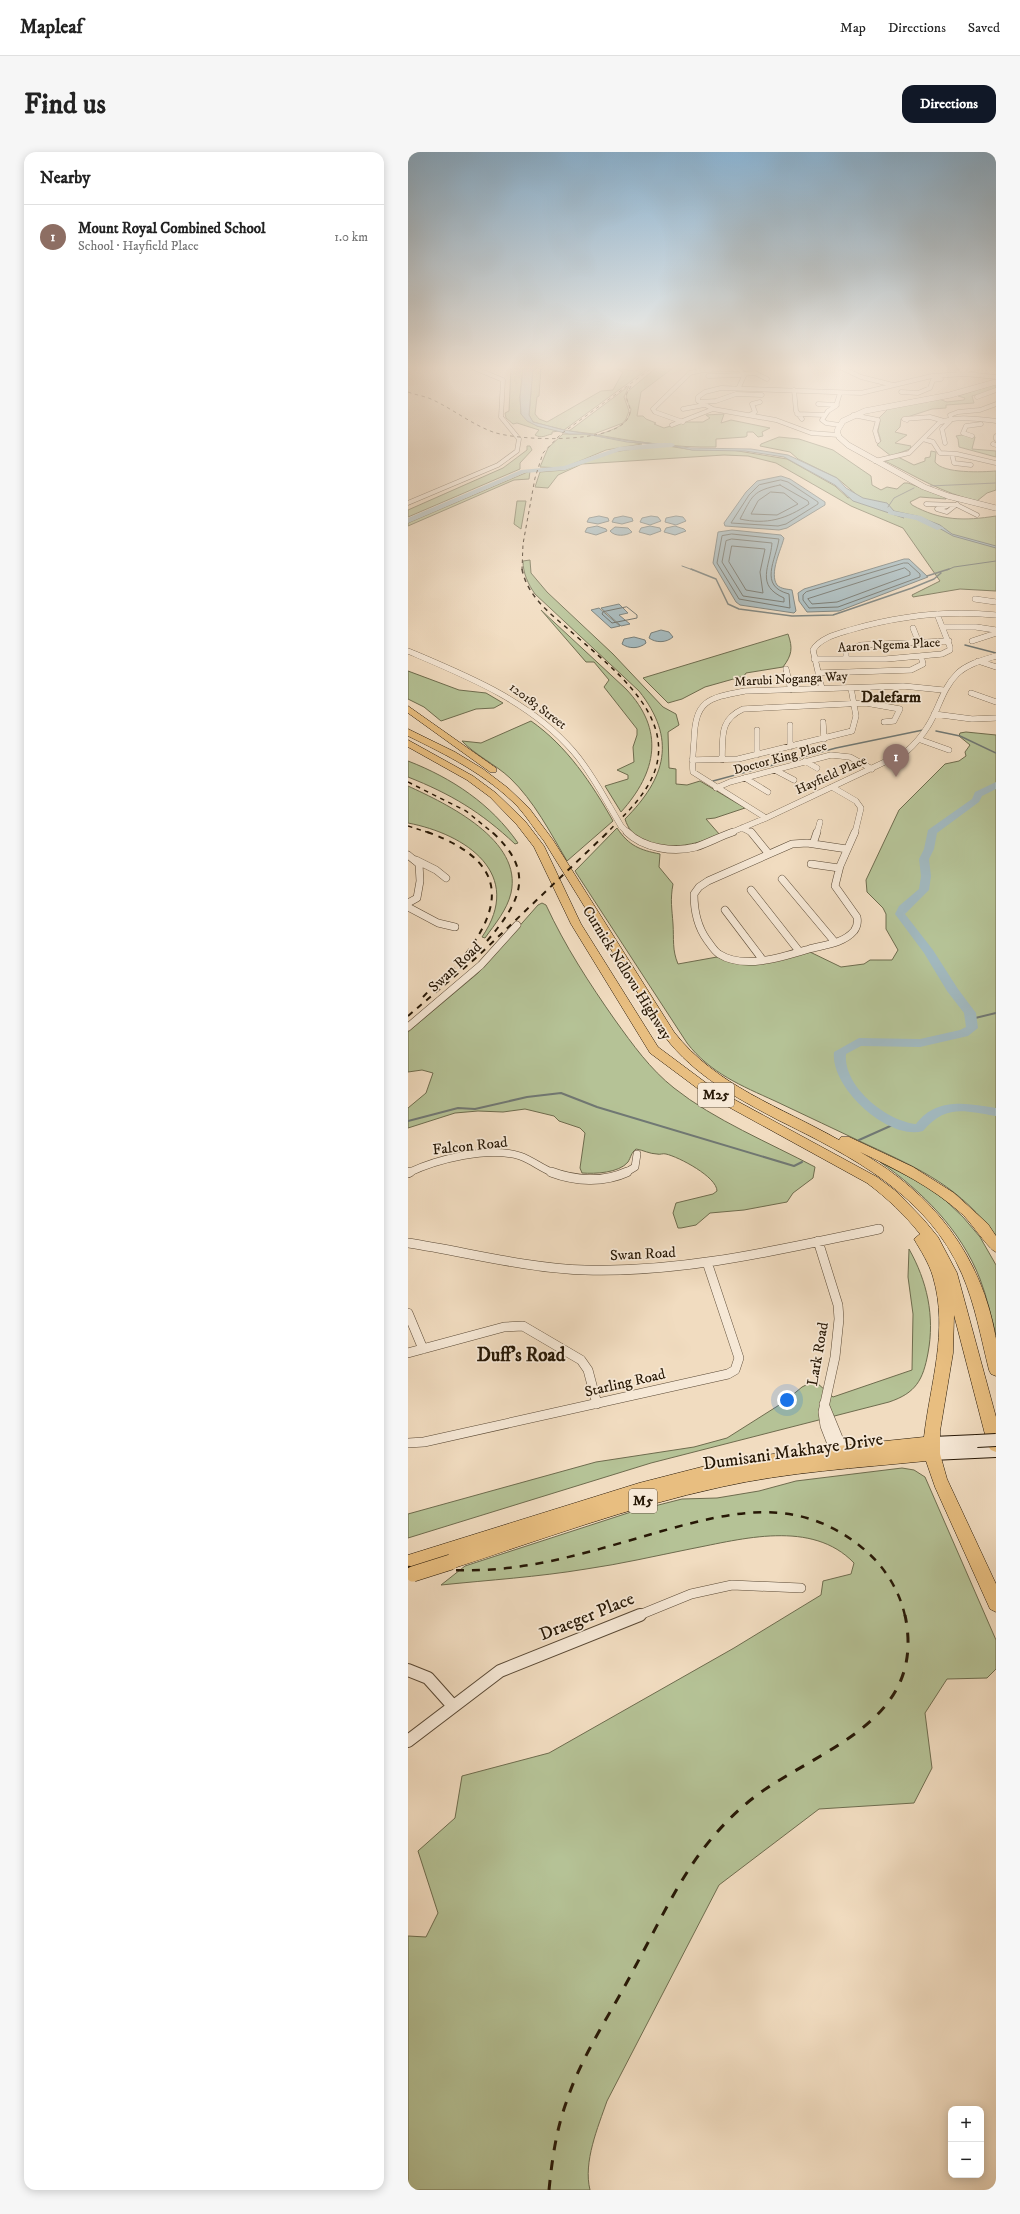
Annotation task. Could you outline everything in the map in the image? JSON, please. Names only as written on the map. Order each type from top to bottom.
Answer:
[{"type":"main road","points":[[408,709],[507,782],[528,805],[548,840]]},
{"type":"main road","name":"Curnick Ndlovu Highway","points":[[408,732],[457,757],[490,778],[522,806],[548,840],[680,1051],[716,1082],[843,1148],[874,1166],[904,1188],[924,1207],[950,1239],[968,1273],[996,1370]]},
{"type":"main road","name":"Curnick Ndlovu Highway","points":[[408,743],[459,771],[495,798],[521,823],[539,846],[576,924],[654,1050],[694,1082],[709,1091],[872,1180],[892,1195],[919,1223],[942,1257],[956,1290],[996,1446]]},
{"type":"main road","points":[[408,753],[458,775],[495,798]]},
{"type":"main road","points":[[654,1050],[666,1067],[695,1089],[818,1156],[875,1191],[908,1222],[921,1239],[941,1278],[947,1298],[948,1315],[946,1346],[933,1449],[948,1497],[996,1604]]},
{"type":"main road","points":[[755,1102],[805,1121],[896,1164],[929,1182],[949,1195],[970,1215],[996,1247]]},
{"type":"main road","name":"Dumisani Makhaye Drive","points":[[410,1571],[434,1555],[564,1513],[691,1476],[745,1464],[844,1458],[933,1449]]},
{"type":"main road","name":"Dumisani Makhaye Drive","points":[[410,1571],[451,1562],[614,1509],[684,1490],[751,1475],[844,1458]]},
{"type":"street","points":[[408,503],[501,463]]},
{"type":"street","points":[[881,463],[924,487],[996,508]]},
{"type":"street","points":[[955,463],[971,465]]},
{"type":"street","points":[[950,505],[937,509],[947,512],[957,505],[961,499]]},
{"type":"street","points":[[926,504],[957,505],[977,515]]},
{"type":"street","points":[[975,599],[996,602]]},
{"type":"street","points":[[822,688],[813,650],[816,645],[832,636],[889,619],[967,612],[996,615]]},
{"type":"street","name":"Aaron Ngema Place","points":[[814,659],[922,656],[948,652],[950,650],[949,641],[936,614]]},
{"type":"street","points":[[943,627],[976,627],[996,632]]},
{"type":"street","points":[[913,628],[919,643]]},
{"type":"street","points":[[972,641],[996,632]]},
{"type":"street","points":[[846,658],[846,650],[861,645],[949,641]]},
{"type":"street","name":"120183 Street","points":[[408,651],[500,692],[540,720],[559,736],[581,761],[621,826],[634,839]]},
{"type":"street","points":[[818,673],[911,670],[923,664],[922,656]]},
{"type":"street","name":"Hayfield Place","points":[[634,839],[659,848],[687,848],[704,844],[766,818],[902,755],[921,740],[944,690],[956,674],[978,661],[996,656]]},
{"type":"street","points":[[978,661],[996,667]]},
{"type":"street","points":[[786,669],[790,690]]},
{"type":"street","points":[[756,684],[758,690]]},
{"type":"street","name":"Marubi Noganga Way","points":[[766,818],[716,788],[693,772],[692,760],[695,717],[703,705],[714,698],[728,694],[758,690],[912,686],[944,690]]},
{"type":"street","points":[[692,760],[738,759],[852,731],[855,727],[854,703],[851,688]]},
{"type":"street","points":[[971,693],[996,702]]},
{"type":"street","points":[[722,760],[725,720],[734,712],[760,706],[854,703],[899,707],[899,711],[894,721],[884,722]]},
{"type":"street","points":[[934,714],[972,719],[996,718]]},
{"type":"street","points":[[823,722],[824,739]]},
{"type":"street","points":[[790,725],[790,747]]},
{"type":"street","points":[[757,730],[757,755]]},
{"type":"street","points":[[921,740],[949,750]]},
{"type":"street","name":"Doctor King Place","points":[[716,788],[805,761],[837,754],[850,757],[872,769]]},
{"type":"street","points":[[805,761],[817,768]]},
{"type":"street","points":[[775,770],[794,780]]},
{"type":"street","points":[[745,778],[768,792]]},
{"type":"street","points":[[832,787],[856,800],[861,808],[859,818],[847,849],[839,868],[835,886],[856,914],[858,923],[853,933],[834,941],[799,951],[762,959],[744,961],[732,959],[714,950],[699,928],[694,898],[696,890],[704,884],[768,853],[792,844],[813,844],[847,849]]},
{"type":"street","points":[[813,844],[820,822]]},
{"type":"street","points":[[742,828],[752,832],[768,853]]},
{"type":"street","points":[[408,855],[436,870],[446,878]]},
{"type":"street","points":[[408,903],[416,899],[419,890],[419,867],[415,859]]},
{"type":"street","points":[[811,864],[839,868]]},
{"type":"street","points":[[782,879],[834,941]]},
{"type":"street","points":[[751,890],[799,951]]},
{"type":"street","points":[[408,907],[438,923],[455,927]]},
{"type":"street","points":[[725,910],[762,959]]},
{"type":"street","name":"Swan Road","points":[[408,1027],[481,965],[517,925]]},
{"type":"street","name":"Falcon Road","points":[[408,1173],[428,1164],[448,1159],[504,1154],[526,1158],[543,1169],[566,1177],[581,1179],[605,1178],[627,1174],[635,1167],[637,1154]]},
{"type":"street","name":"Swan Road","points":[[408,1243],[544,1266],[585,1270],[651,1270],[707,1262],[879,1229]]},
{"type":"street","name":"Lark Road","points":[[818,1241],[836,1292],[839,1319],[835,1357],[824,1403],[825,1426],[844,1458]]},
{"type":"street","name":"Starling Road","points":[[408,1443],[424,1442],[597,1404],[728,1374],[735,1370],[739,1358],[707,1262]]},
{"type":"street","points":[[408,1313],[423,1348]]},
{"type":"street","points":[[408,1352],[504,1327],[523,1326],[581,1360],[588,1370],[597,1404]]},
{"type":"street","name":"M5","points":[[933,1449],[978,1446],[996,1440]]},
{"type":"street","name":"M5","points":[[978,1446],[996,1451]]},
{"type":"street","name":"Draeger Place","points":[[408,1741],[453,1706],[510,1666],[691,1594],[732,1585],[801,1588]]},
{"type":"street","points":[[408,1670],[428,1678],[453,1706]]},
{"type":"green space","points":[[510,463],[520,463],[520,469],[408,517],[408,510],[503,468]]},
{"type":"green space","points":[[542,463],[575,463],[563,468],[540,467]]},
{"type":"green space","points":[[582,463],[596,463],[582,464],[558,475],[548,488],[535,487],[540,472],[565,470]]},
{"type":"green space","points":[[776,463],[794,463],[835,486],[848,498],[857,495],[837,478],[806,463],[852,463],[871,476],[872,485],[881,490],[887,487],[897,489],[904,483],[908,483],[945,497],[946,499],[920,497],[910,502],[912,505],[923,510],[943,517],[973,519],[996,516],[996,591],[960,589],[913,597],[912,595],[940,581],[903,528],[851,506]]},
{"type":"green space","points":[[889,463],[910,463],[914,465],[919,463],[936,463],[946,469],[982,472],[996,471],[996,490],[987,493],[977,501],[964,498],[919,479]]},
{"type":"green space","points":[[530,471],[529,479],[514,480],[408,526],[408,523]]},
{"type":"green space","points":[[517,501],[526,501],[521,529],[514,524]]},
{"type":"green space","points":[[530,560],[531,573],[547,592],[613,654],[663,707],[676,714],[679,725],[668,732],[669,768],[676,769],[676,784],[687,785],[700,781],[745,808],[715,818],[706,819],[720,835],[695,843],[666,846],[641,840],[631,831],[625,819],[639,804],[650,788],[662,758],[662,742],[659,725],[651,709],[639,691],[535,594],[526,578],[523,565],[523,561]]},
{"type":"green space","points":[[541,610],[626,689],[638,704],[647,720],[651,735],[652,751],[649,766],[633,797],[621,812],[605,786],[628,779],[628,775],[617,770],[634,762],[633,747],[637,735],[637,729],[604,687],[609,680],[594,662],[586,662]]},
{"type":"green space","points":[[788,634],[791,643],[791,651],[783,667],[746,673],[744,676],[705,687],[682,699],[668,703],[643,678]]},
{"type":"green space","points":[[408,671],[459,690],[486,693],[503,703],[494,708],[476,709],[441,721],[424,707],[408,699]]},
{"type":"green space","points":[[531,721],[556,742],[578,766],[613,821],[567,861],[541,817],[519,787],[504,773],[473,751],[462,741],[481,743]]},
{"type":"green space","points":[[966,732],[996,735],[996,1237],[969,1205],[939,1182],[887,1154],[727,1078],[706,1063],[687,1043],[575,871],[617,828],[631,843],[641,849],[660,854],[659,867],[673,884],[671,900],[675,954],[678,964],[717,957],[733,963],[810,952],[841,967],[864,964],[870,960],[892,960],[898,950],[886,929],[886,914],[883,908],[867,892],[866,880],[899,810],[945,764],[959,761],[966,756],[965,752],[970,745],[959,736],[960,733]]},
{"type":"green space","points":[[408,761],[455,784],[483,804],[496,816],[518,843],[515,844],[478,813],[452,797],[408,777]]},
{"type":"green space","points":[[408,786],[442,803],[479,826],[494,841],[505,856],[512,874],[511,893],[504,911],[485,938],[482,937],[494,914],[497,894],[493,876],[483,860],[468,847],[430,828],[408,823]]},
{"type":"green space","points":[[542,903],[546,905],[569,950],[605,1006],[635,1047],[665,1081],[690,1100],[724,1121],[815,1167],[813,1178],[793,1193],[787,1202],[744,1210],[710,1213],[696,1225],[678,1228],[673,1213],[676,1203],[713,1194],[717,1191],[711,1180],[704,1174],[688,1163],[672,1156],[636,1149],[624,1166],[613,1171],[582,1173],[580,1168],[585,1133],[580,1128],[559,1121],[554,1116],[525,1109],[503,1112],[478,1111],[455,1113],[408,1128],[408,1108],[426,1093],[433,1073],[422,1070],[408,1072],[408,1032],[478,973],[538,905]]},
{"type":"green space","points":[[880,1162],[925,1185],[945,1200],[963,1217],[980,1237],[996,1265],[996,1335],[980,1279],[962,1244],[939,1213],[925,1199],[896,1173]]},
{"type":"green space","points":[[909,1249],[925,1286],[931,1326],[924,1371],[917,1384],[906,1394],[889,1402],[651,1463],[408,1538],[408,1514],[596,1462],[694,1447],[727,1438],[784,1402],[802,1387],[812,1382],[817,1383],[833,1397],[912,1370],[913,1314],[908,1277]]},
{"type":"green space","points":[[902,1468],[914,1470],[925,1477],[996,1640],[996,1669],[987,1678],[947,1679],[925,1713],[932,1768],[914,1803],[819,1809],[719,1885],[607,2101],[592,2145],[588,2168],[590,2190],[408,2190],[408,1936],[426,1937],[438,1913],[418,1851],[455,1818],[462,1776],[549,1753],[734,1648],[821,1595],[823,1581],[851,1574],[854,1563],[837,1549],[818,1541],[797,1537],[754,1537],[568,1572],[441,1585],[465,1566],[631,1512],[682,1499],[717,1498],[759,1491],[796,1481]]},
{"type":"water","points":[[795,463],[805,463],[837,478],[846,488],[863,498],[887,503],[894,511],[917,516],[940,525],[952,534],[996,546],[996,548],[953,536],[925,520],[901,516],[904,518],[853,501],[835,485]]},
{"type":"water","points":[[781,476],[790,479],[825,502],[825,505],[787,528],[779,530],[725,526],[724,523],[746,492],[757,481]]},
{"type":"water","points":[[599,516],[608,518],[609,521],[598,524],[587,522],[589,518]]},
{"type":"water","points":[[623,516],[632,518],[633,521],[622,524],[612,522],[614,518]]},
{"type":"water","points":[[651,516],[658,517],[661,521],[650,525],[640,522],[642,518]]},
{"type":"water","points":[[676,516],[683,517],[686,521],[676,525],[665,522],[666,518]]},
{"type":"water","points":[[597,526],[606,529],[607,531],[596,535],[585,532],[587,528]]},
{"type":"water","points":[[650,526],[660,528],[661,531],[650,535],[639,532],[641,528]]},
{"type":"water","points":[[675,526],[686,531],[675,535],[664,532],[666,528]]},
{"type":"water","points":[[615,527],[628,528],[632,532],[624,535],[618,535],[610,531]]},
{"type":"water","points":[[732,530],[781,535],[784,538],[776,562],[774,574],[777,585],[784,589],[792,590],[796,611],[794,613],[740,605],[736,602],[713,563],[718,532]]},
{"type":"water","points":[[904,559],[909,559],[928,577],[839,611],[807,612],[799,601],[798,593],[804,589]]},
{"type":"water","points":[[619,604],[628,613],[619,615],[630,624],[621,626],[601,608]]},
{"type":"water","points":[[599,608],[620,626],[611,628],[591,610]]},
{"type":"water","points":[[661,630],[669,632],[673,637],[661,642],[649,638],[651,633]]},
{"type":"water","points":[[634,637],[645,640],[646,643],[634,648],[622,644],[624,639]]},
{"type":"waterway","points":[[408,521],[523,471],[565,468],[579,463]]},
{"type":"waterway","points":[[930,486],[996,483]]},
{"type":"waterway","points":[[888,507],[894,498],[914,488]]},
{"type":"waterway","points":[[891,512],[918,518],[940,528]]},
{"type":"waterway","points":[[947,570],[954,567],[996,561]]},
{"type":"waterway","points":[[682,566],[693,570]]},
{"type":"waterway","points":[[691,569],[716,579],[728,604],[739,609],[792,616],[833,615],[912,588],[934,579],[941,573]]},
{"type":"waterway","points":[[927,576],[949,569]]},
{"type":"waterway","points":[[965,645],[996,653]]},
{"type":"waterway","points":[[713,781],[836,748],[923,730]]},
{"type":"waterway","points":[[936,731],[960,736],[996,753]]},
{"type":"waterway","points":[[996,785],[978,794],[976,800],[932,832],[929,849],[924,859],[926,876],[924,890],[903,908],[900,914],[929,952],[953,991],[970,1013],[972,1028],[964,1033],[920,1043],[859,1042],[840,1052],[839,1062],[842,1074],[859,1096],[882,1116],[904,1126],[919,1128],[929,1116],[945,1109],[971,1108],[996,1112]]},
{"type":"waterway","points":[[971,1019],[996,1013]]},
{"type":"waterway","points":[[408,1121],[458,1108],[475,1109],[527,1097],[561,1093],[597,1107],[794,1166],[802,1162]]},
{"type":"waterway","points":[[859,1140],[897,1123]]},
{"type":"railway","points":[[522,569],[523,544],[535,478],[540,463]]},
{"type":"railway","points":[[522,569],[528,587],[539,602],[622,678],[639,698],[651,718],[658,740],[657,763],[643,794],[607,832]]},
{"type":"railway","points":[[408,782],[466,811],[493,833]]},
{"type":"railway","points":[[408,826],[427,832]]},
{"type":"railway","points":[[427,832],[458,846],[478,862],[489,879],[492,898],[487,918],[476,939],[441,983]]},
{"type":"railway","points":[[408,1016],[477,957],[607,832]]},
{"type":"railway","points":[[487,941],[508,913],[515,899],[519,886],[519,874],[515,860],[506,847],[493,833]]},
{"type":"railway","points":[[423,997],[442,977]]},
{"type":"railway","points":[[408,1567],[443,1570],[511,1568],[546,1562],[604,1548],[714,1518],[764,1512],[789,1514],[813,1520],[836,1530],[868,1553],[882,1568],[894,1586],[899,1596],[905,1616]]},
{"type":"railway","points":[[549,2190],[557,2135],[580,2067],[680,1884],[700,1853],[712,1838],[745,1805],[759,1793],[846,1740],[869,1722],[888,1702],[902,1678],[908,1649],[905,1615]]},
{"type":"place","name":"Mount Royal Combined School","points":[[896,777]]},
{"type":"district","name":"Dalefarm","points":[[891,697]]},
{"type":"district","name":"Duff's Road","points":[[521,1355]]}]
